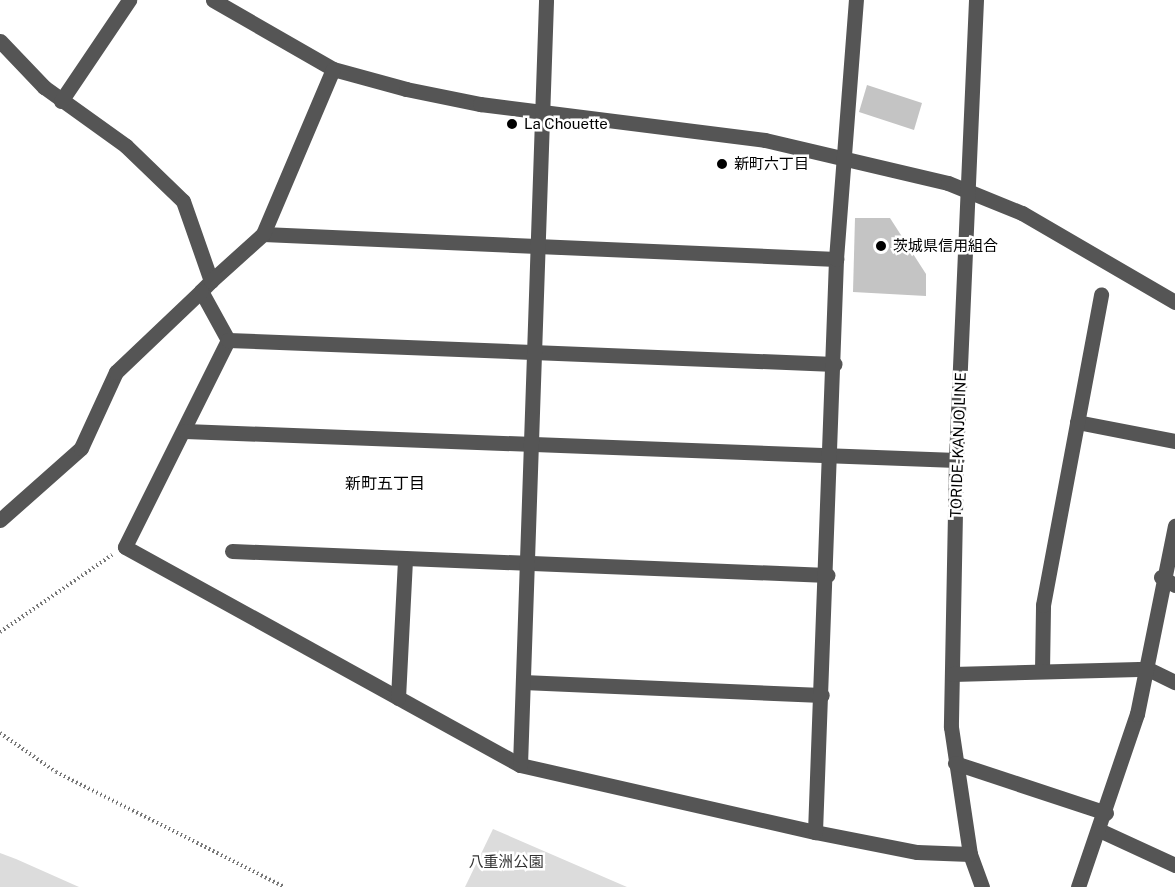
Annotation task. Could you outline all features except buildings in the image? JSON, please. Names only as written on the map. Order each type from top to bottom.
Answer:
[{"type":"street","points":[[61,101],[129,0]]},
{"type":"street","points":[[213,0],[333,69],[459,100],[842,155],[969,190],[1114,263],[1175,302]]},
{"type":"street","points":[[520,765],[546,0]]},
{"type":"street","points":[[815,832],[828,575],[836,259],[842,155],[856,0]]},
{"type":"street","name":"TORIDE-KANJO LINE","points":[[976,0],[956,460],[952,674],[955,763],[970,854],[982,887]]},
{"type":"street","points":[[0,40],[61,101],[126,146],[183,201],[206,286],[228,340],[185,431],[125,546],[520,765],[815,832],[917,852],[970,854]]},
{"type":"street","points":[[0,520],[81,448],[116,372],[263,234],[333,69]]},
{"type":"street","points":[[263,234],[836,259]]},
{"type":"street","points":[[1042,671],[1043,605],[1101,294]]},
{"type":"street","points":[[228,340],[835,364]]},
{"type":"street","points":[[1077,423],[1175,441]]},
{"type":"street","points":[[185,431],[530,442],[956,460]]},
{"type":"street","points":[[1078,887],[1106,813],[1148,669],[1161,577],[1175,526]]},
{"type":"street","points":[[232,551],[828,575]]},
{"type":"street","points":[[398,698],[405,558]]},
{"type":"street","points":[[1161,577],[1175,585]]},
{"type":"street","points":[[952,674],[1148,669],[1175,682]]},
{"type":"street","points":[[523,682],[822,695]]},
{"type":"street","points":[[955,763],[1106,813]]},
{"type":"street","points":[[1099,830],[1175,865]]},
{"type":"path","points":[[0,632],[125,546]]},
{"type":"path","points":[[0,733],[56,772],[285,887]]},
{"type":"green space","name":"八重洲公園","points":[[493,829],[627,887],[465,887]]},
{"type":"green space","points":[[0,853],[16,859],[79,887],[0,887]]},
{"type":"place","name":"La Chouette","points":[[512,124]]},
{"type":"place","name":"新町六丁目","points":[[722,164]]},
{"type":"place","name":"茨城県信用組合","points":[[881,246]]},
{"type":"district","name":"新町五丁目","points":[[385,484]]}]
